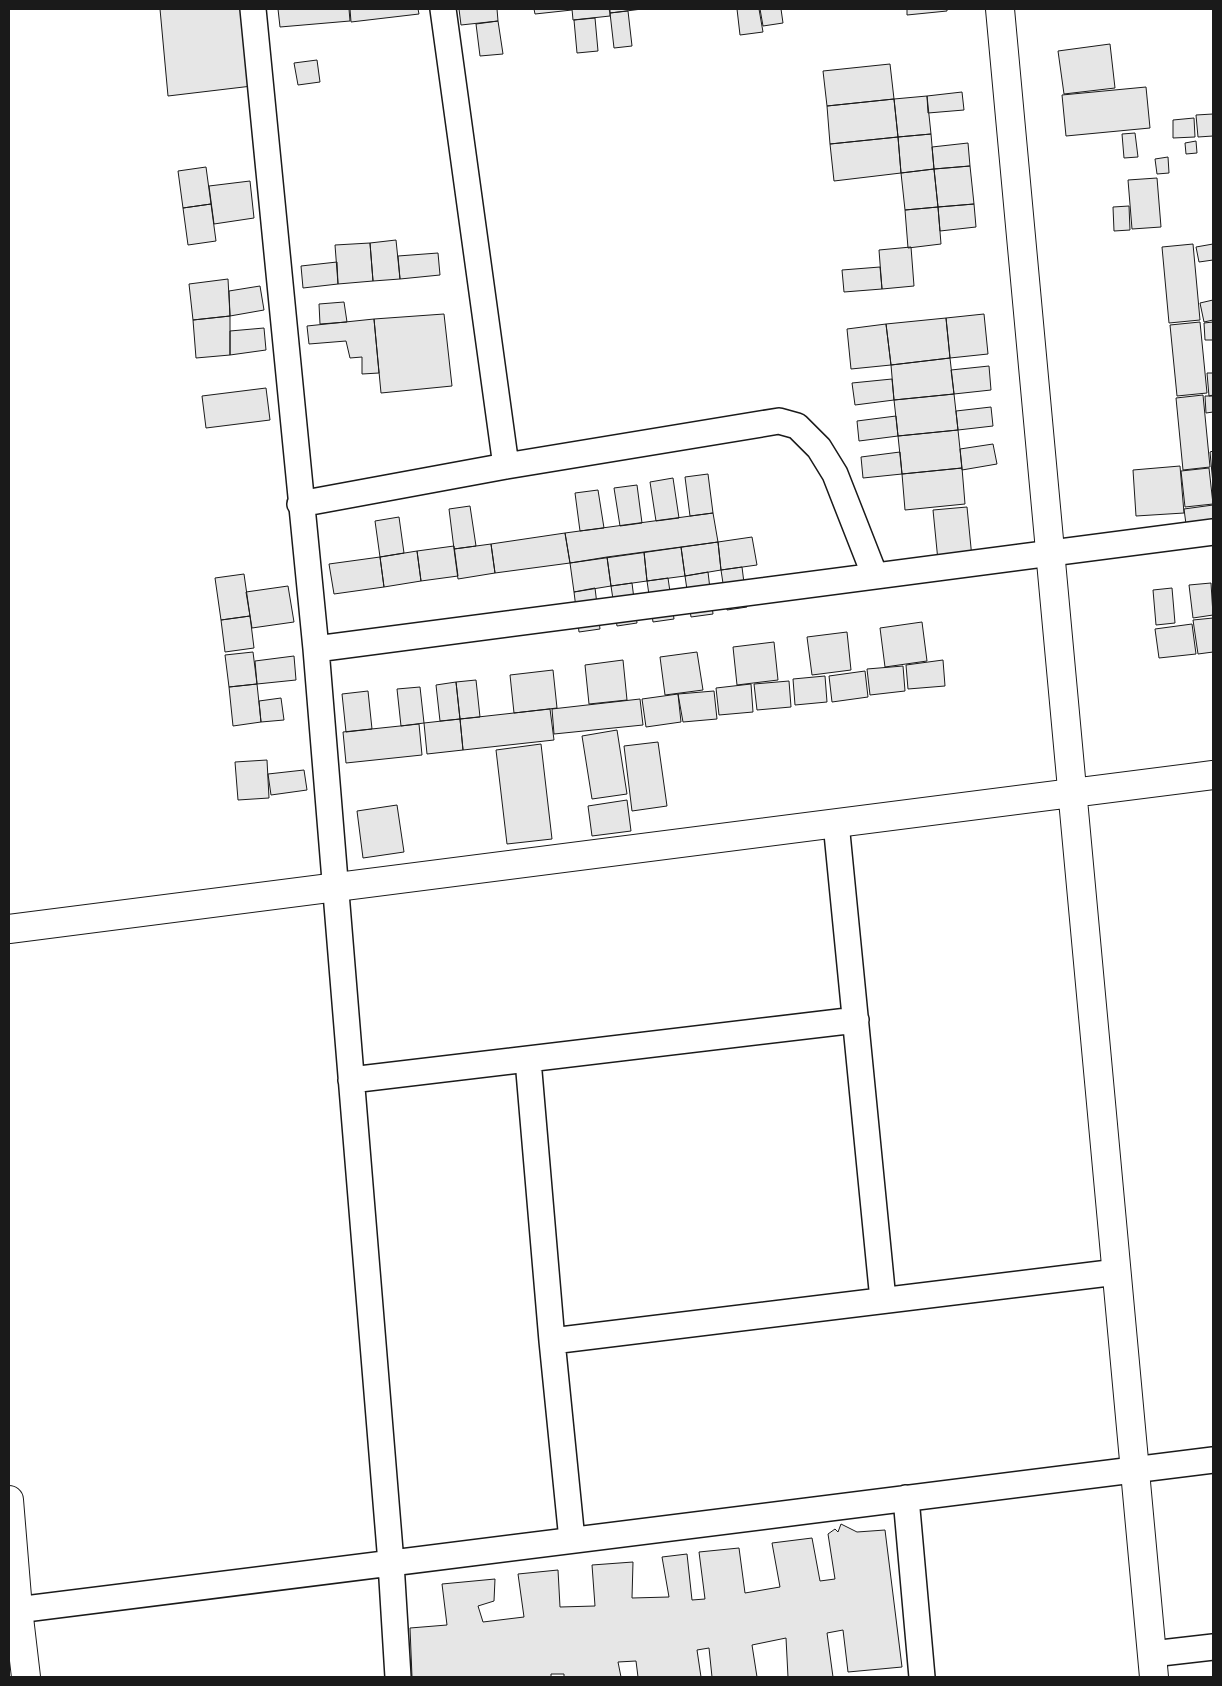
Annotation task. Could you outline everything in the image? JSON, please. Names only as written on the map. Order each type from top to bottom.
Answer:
[{"type":"street","points":[[253,9],[300,504],[316,649],[391,1563],[398,1677]]},
{"type":"street","points":[[443,9],[506,466]]},
{"type":"street","points":[[1000,9],[1153,1666],[1213,1647]]},
{"type":"street","points":[[300,504],[506,466],[779,421],[797,426],[819,448],[835,474],[875,576]]},
{"type":"street","points":[[316,649],[1213,532]]},
{"type":"street","points":[[9,929],[1213,776]]},
{"type":"street","points":[[836,823],[883,1300]]},
{"type":"street","points":[[351,1080],[856,1020]]},
{"type":"street","points":[[528,1060],[552,1341],[572,1540]]},
{"type":"street","points":[[552,1341],[1117,1272]]},
{"type":"street","points":[[14,1610],[1213,1460]]},
{"type":"street","points":[[906,1498],[922,1677]]},
{"type":"street","points":[[9,1500],[14,1610],[26,1677]]},
{"type":"building","points":[[160,9],[245,9],[252,86],[168,96]]},
{"type":"building","points":[[278,9],[349,9],[350,21],[280,27]]},
{"type":"building","points":[[350,9],[418,9],[419,14],[351,22]]},
{"type":"building","points":[[459,9],[497,9],[498,21],[461,25]]},
{"type":"building","points":[[534,9],[571,9],[572,10],[535,14]]},
{"type":"building","points":[[572,9],[610,9],[610,16],[573,20]]},
{"type":"building","points":[[609,9],[642,9],[610,13]]},
{"type":"building","points":[[737,9],[759,9],[763,32],[740,35]]},
{"type":"building","points":[[760,9],[781,9],[783,23],[763,26]]},
{"type":"building","points":[[907,9],[947,9],[947,11],[907,15]]},
{"type":"building","points":[[628,11],[632,46],[614,48],[610,13]]},
{"type":"building","points":[[595,18],[598,51],[577,53],[574,20]]},
{"type":"building","points":[[498,21],[503,54],[480,56],[476,24]]},
{"type":"building","points":[[1110,44],[1115,88],[1064,94],[1058,51]]},
{"type":"building","points":[[317,60],[320,82],[298,85],[294,63]]},
{"type":"building","points":[[890,64],[894,99],[827,106],[823,71]]},
{"type":"building","points":[[1146,87],[1150,128],[1066,136],[1062,95]]},
{"type":"building","points":[[962,92],[964,110],[928,113],[927,96]]},
{"type":"building","points":[[927,96],[931,134],[898,137],[894,99]]},
{"type":"building","points":[[894,99],[898,137],[830,144],[827,106]]},
{"type":"building","points":[[1213,114],[1213,136],[1198,137],[1196,115]]},
{"type":"building","points":[[1194,118],[1195,137],[1173,138],[1173,120]]},
{"type":"building","points":[[1135,133],[1138,157],[1124,158],[1122,134]]},
{"type":"building","points":[[931,134],[934,169],[901,173],[898,137]]},
{"type":"building","points":[[898,137],[901,173],[834,181],[830,144]]},
{"type":"building","points":[[1196,141],[1197,153],[1186,154],[1185,143]]},
{"type":"building","points":[[968,143],[970,166],[934,169],[932,147]]},
{"type":"building","points":[[1168,157],[1169,173],[1157,174],[1155,159]]},
{"type":"building","points":[[970,166],[974,204],[938,207],[934,169]]},
{"type":"building","points":[[206,167],[211,204],[183,208],[178,171]]},
{"type":"building","points":[[934,169],[938,207],[905,210],[901,173]]},
{"type":"building","points":[[1157,178],[1161,227],[1132,229],[1128,180]]},
{"type":"building","points":[[250,181],[254,218],[214,224],[209,186]]},
{"type":"building","points":[[211,204],[216,241],[188,245],[183,208]]},
{"type":"building","points":[[974,204],[976,227],[940,231],[938,207]]},
{"type":"building","points":[[1129,206],[1130,230],[1114,231],[1113,207]]},
{"type":"building","points":[[938,207],[941,244],[908,248],[905,210]]},
{"type":"building","points":[[396,240],[400,279],[373,281],[370,243]]},
{"type":"building","points":[[370,243],[373,281],[338,284],[335,245]]},
{"type":"building","points":[[1193,244],[1200,320],[1169,323],[1162,247]]},
{"type":"building","points":[[1213,244],[1213,260],[1199,262],[1196,247]]},
{"type":"building","points":[[911,247],[914,286],[882,289],[879,250]]},
{"type":"building","points":[[438,253],[440,275],[400,279],[398,256]]},
{"type":"building","points":[[337,262],[338,284],[303,288],[301,266]]},
{"type":"building","points":[[880,267],[882,289],[844,292],[842,270]]},
{"type":"building","points":[[228,279],[230,316],[193,320],[189,284]]},
{"type":"building","points":[[260,286],[264,310],[230,316],[229,291]]},
{"type":"building","points":[[1213,300],[1213,320],[1204,322],[1200,303]]},
{"type":"building","points":[[344,302],[347,322],[320,324],[319,304]]},
{"type":"building","points":[[444,314],[452,386],[381,393],[374,319]]},
{"type":"building","points":[[984,314],[988,354],[950,358],[946,318]]},
{"type":"building","points":[[230,316],[230,355],[196,358],[193,320]]},
{"type":"building","points":[[946,318],[950,358],[891,365],[886,324]]},
{"type":"building","points":[[374,319],[379,373],[362,374],[362,357],[350,358],[346,341],[309,344],[307,326]]},
{"type":"building","points":[[1200,322],[1207,393],[1177,396],[1170,325]]},
{"type":"building","points":[[1213,322],[1213,340],[1205,340],[1204,323]]},
{"type":"building","points":[[886,324],[891,365],[851,369],[847,329]]},
{"type":"building","points":[[264,328],[266,350],[230,355],[230,331]]},
{"type":"building","points":[[950,358],[954,394],[894,400],[891,365]]},
{"type":"building","points":[[989,366],[991,390],[954,394],[951,370]]},
{"type":"building","points":[[1207,373],[1213,373],[1213,395],[1209,396]]},
{"type":"building","points":[[892,379],[894,400],[855,405],[852,383]]},
{"type":"building","points":[[266,388],[270,420],[206,428],[202,396]]},
{"type":"building","points":[[954,394],[958,430],[898,436],[894,400]]},
{"type":"building","points":[[1203,395],[1210,467],[1183,470],[1176,398]]},
{"type":"building","points":[[1205,396],[1213,396],[1213,412],[1206,413]]},
{"type":"building","points":[[991,407],[993,426],[958,430],[956,411]]},
{"type":"building","points":[[896,416],[898,436],[859,441],[857,421]]},
{"type":"building","points":[[958,430],[962,468],[902,474],[898,436]]},
{"type":"building","points":[[993,444],[997,464],[962,470],[960,449]]},
{"type":"building","points":[[1213,451],[1213,484],[1210,452]]},
{"type":"building","points":[[900,452],[902,474],[863,478],[861,457]]},
{"type":"building","points":[[1180,466],[1184,513],[1136,516],[1133,470]]},
{"type":"building","points":[[962,468],[965,504],[905,510],[902,474]]},
{"type":"building","points":[[1209,468],[1213,504],[1185,507],[1181,471]]},
{"type":"building","points":[[708,474],[713,513],[690,516],[685,477]]},
{"type":"building","points":[[673,478],[679,518],[656,521],[650,482]]},
{"type":"building","points":[[637,485],[642,523],[620,526],[614,488]]},
{"type":"building","points":[[598,490],[604,528],[580,531],[575,493]]},
{"type":"building","points":[[1213,505],[1213,544],[1189,547],[1184,509]]},
{"type":"building","points":[[470,506],[476,546],[454,549],[449,509]]},
{"type":"building","points":[[967,507],[973,568],[939,571],[933,510]]},
{"type":"building","points":[[713,513],[718,542],[570,563],[565,533]]},
{"type":"building","points":[[399,517],[404,553],[380,557],[375,521]]},
{"type":"building","points":[[565,533],[570,563],[495,573],[491,544]]},
{"type":"building","points":[[752,537],[757,565],[721,570],[718,542]]},
{"type":"building","points":[[718,542],[721,570],[685,576],[681,547]]},
{"type":"building","points":[[491,544],[495,573],[458,579],[454,549]]},
{"type":"building","points":[[454,546],[458,576],[421,581],[417,551]]},
{"type":"building","points":[[681,547],[685,576],[647,581],[644,552]]},
{"type":"building","points":[[417,551],[421,581],[384,587],[380,557]]},
{"type":"building","points":[[644,552],[647,581],[611,586],[607,557]]},
{"type":"building","points":[[380,557],[384,587],[334,594],[329,564]]},
{"type":"building","points":[[607,557],[611,586],[574,592],[570,563]]},
{"type":"building","points":[[742,567],[747,607],[727,610],[721,570]]},
{"type":"building","points":[[708,572],[713,614],[691,617],[685,576]]},
{"type":"building","points":[[244,574],[250,616],[221,620],[215,578]]},
{"type":"building","points":[[668,578],[674,619],[653,622],[647,581]]},
{"type":"building","points":[[632,583],[637,623],[617,626],[611,586]]},
{"type":"building","points":[[1211,583],[1213,615],[1193,618],[1189,585]]},
{"type":"building","points":[[288,586],[294,622],[252,628],[246,592]]},
{"type":"building","points":[[595,588],[600,629],[579,632],[574,592]]},
{"type":"building","points":[[1172,588],[1175,623],[1156,625],[1153,590]]},
{"type":"building","points":[[250,616],[254,648],[225,652],[221,620]]},
{"type":"building","points":[[1213,618],[1213,652],[1198,654],[1193,620]]},
{"type":"building","points":[[922,622],[927,661],[885,667],[880,628]]},
{"type":"building","points":[[1192,624],[1196,654],[1159,658],[1155,629]]},
{"type":"building","points":[[847,632],[851,670],[812,675],[807,637]]},
{"type":"building","points":[[774,642],[778,680],[737,685],[733,647]]},
{"type":"building","points":[[253,652],[257,684],[229,687],[225,655]]},
{"type":"building","points":[[697,652],[703,690],[665,695],[660,657]]},
{"type":"building","points":[[294,656],[296,680],[257,684],[255,661]]},
{"type":"building","points":[[623,660],[627,700],[589,704],[585,665]]},
{"type":"building","points":[[943,660],[945,686],[908,689],[906,665]]},
{"type":"building","points":[[903,666],[905,691],[870,695],[867,669]]},
{"type":"building","points":[[553,670],[557,708],[514,713],[510,675]]},
{"type":"building","points":[[865,671],[868,697],[832,702],[829,676]]},
{"type":"building","points":[[825,676],[827,702],[795,705],[793,679]]},
{"type":"building","points":[[476,680],[480,717],[460,719],[456,682]]},
{"type":"building","points":[[789,681],[791,707],[757,710],[754,684]]},
{"type":"building","points":[[456,682],[460,719],[440,721],[436,685]]},
{"type":"building","points":[[257,684],[261,722],[233,726],[229,687]]},
{"type":"building","points":[[751,684],[753,712],[719,715],[716,688]]},
{"type":"building","points":[[420,687],[424,723],[401,726],[397,689]]},
{"type":"building","points":[[368,691],[372,729],[346,732],[342,694]]},
{"type":"building","points":[[714,691],[717,719],[683,722],[678,694]]},
{"type":"building","points":[[678,694],[681,722],[646,727],[642,699]]},
{"type":"building","points":[[281,698],[284,720],[261,722],[259,701]]},
{"type":"building","points":[[640,699],[643,725],[554,734],[552,709]]},
{"type":"building","points":[[550,709],[554,740],[463,750],[460,719]]},
{"type":"building","points":[[460,719],[463,750],[427,754],[424,723]]},
{"type":"building","points":[[419,724],[422,755],[346,763],[343,732]]},
{"type":"building","points":[[617,730],[627,794],[592,799],[582,736]]},
{"type":"building","points":[[658,742],[667,806],[632,811],[624,746]]},
{"type":"building","points":[[541,744],[552,839],[507,844],[496,750]]},
{"type":"building","points":[[267,760],[269,798],[238,800],[235,762]]},
{"type":"building","points":[[304,770],[307,790],[271,795],[268,774]]},
{"type":"building","points":[[627,800],[631,831],[592,836],[588,806]]},
{"type":"building","points":[[397,805],[404,852],[363,858],[357,811]]},
{"type":"building","points":[[841,1524],[857,1532],[885,1530],[902,1667],[848,1672],[843,1630],[827,1633],[833,1677],[788,1677],[786,1638],[752,1645],[757,1677],[712,1677],[709,1648],[697,1650],[701,1677],[638,1677],[636,1661],[618,1662],[621,1677],[564,1677],[564,1674],[551,1674],[551,1677],[412,1677],[410,1628],[447,1625],[442,1584],[495,1579],[494,1601],[478,1606],[483,1622],[524,1617],[518,1574],[558,1570],[560,1607],[595,1606],[592,1565],[633,1562],[632,1598],[669,1597],[662,1557],[687,1554],[692,1600],[705,1599],[699,1552],[739,1548],[745,1593],[780,1587],[772,1543],[812,1538],[820,1581],[835,1579],[828,1534],[835,1529],[838,1532]]}]
